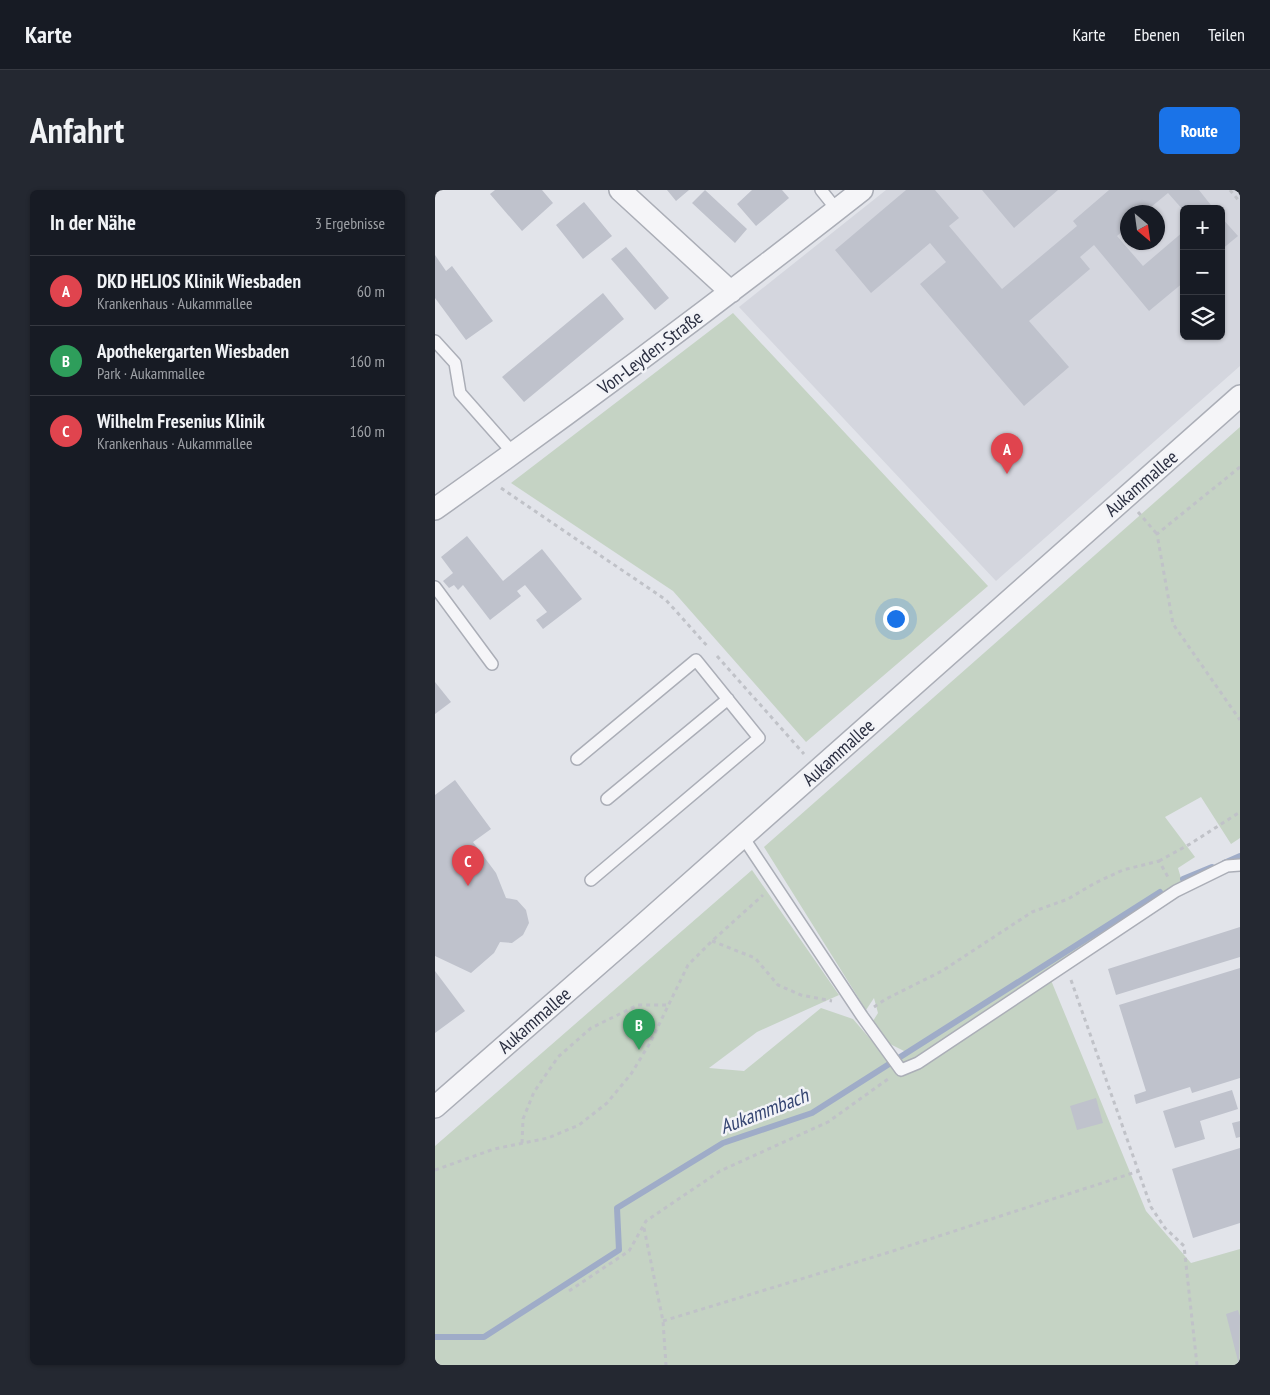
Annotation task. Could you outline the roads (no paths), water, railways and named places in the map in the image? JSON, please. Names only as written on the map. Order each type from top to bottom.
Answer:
[{"type":"street","points":[[620,190],[731,292]]},
{"type":"street","name":"Von-Leyden-Straße","points":[[435,510],[514,454],[731,292],[862,190]]},
{"type":"street","name":"Aukammallee","points":[[435,1107],[743,838],[1240,396]]},
{"type":"lane","points":[[821,190],[837,210]]},
{"type":"lane","points":[[435,341],[455,364],[460,393],[514,454]]},
{"type":"lane","points":[[435,587],[492,664]]},
{"type":"lane","points":[[577,759],[696,660],[759,738],[591,880]]},
{"type":"lane","points":[[607,799],[728,699]]},
{"type":"lane","points":[[743,838],[862,1016],[901,1070],[918,1063],[1176,891],[1227,866],[1240,865]]},
{"type":"waterway","name":"Aukammbach","points":[[1224,863],[1240,856]]},
{"type":"waterway","name":"Aukammbach","points":[[1183,879],[1212,867]]},
{"type":"waterway","name":"Aukammbach","points":[[435,1337],[484,1337],[619,1250],[617,1208],[723,1143],[812,1113],[1160,892]]},
{"type":"place","name":"DKD HELIOS Klinik Wiesbaden","points":[[1007,474]]},
{"type":"place","name":"Wilhelm Fresenius Klinik","points":[[468,886]]},
{"type":"place","name":"Apothekergarten Wiesbaden","points":[[639,1050]]}]
